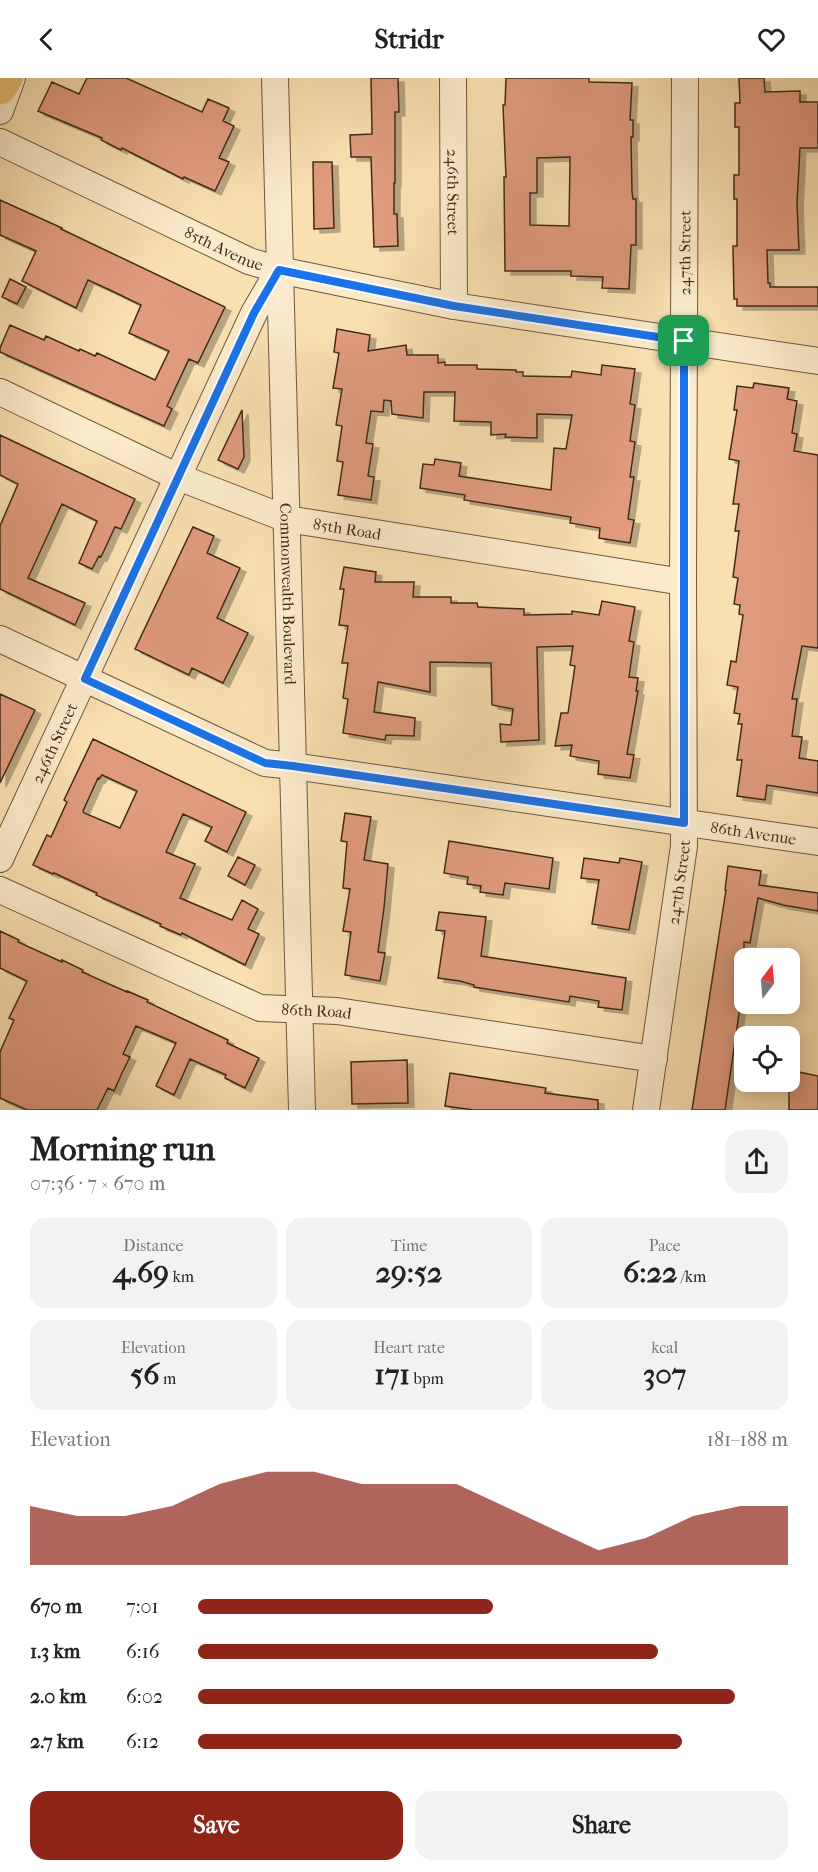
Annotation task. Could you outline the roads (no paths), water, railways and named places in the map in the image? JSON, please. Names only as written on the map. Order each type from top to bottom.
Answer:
[{"type":"highway","points":[[0,88],[6,78]]},
{"type":"street","points":[[0,111],[12,78]]},
{"type":"street","name":"Commonwealth Boulevard","points":[[275,78],[302,1110]]},
{"type":"street","name":"246th Street","points":[[453,78],[454,306]]},
{"type":"street","name":"247th Street","points":[[646,1110],[684,846],[685,78]]},
{"type":"street","name":"85th Avenue","points":[[0,142],[249,261],[279,270],[454,306],[818,361]]},
{"type":"street","name":"246th Street","points":[[0,859],[254,313],[279,270]]},
{"type":"street","name":"85th Road","points":[[0,392],[178,477],[287,519],[683,582]]},
{"type":"street","name":"86th Avenue","points":[[0,639],[265,763],[818,842]]},
{"type":"street","name":"86th Road","points":[[0,890],[260,1008],[337,1011],[654,1059]]}]
